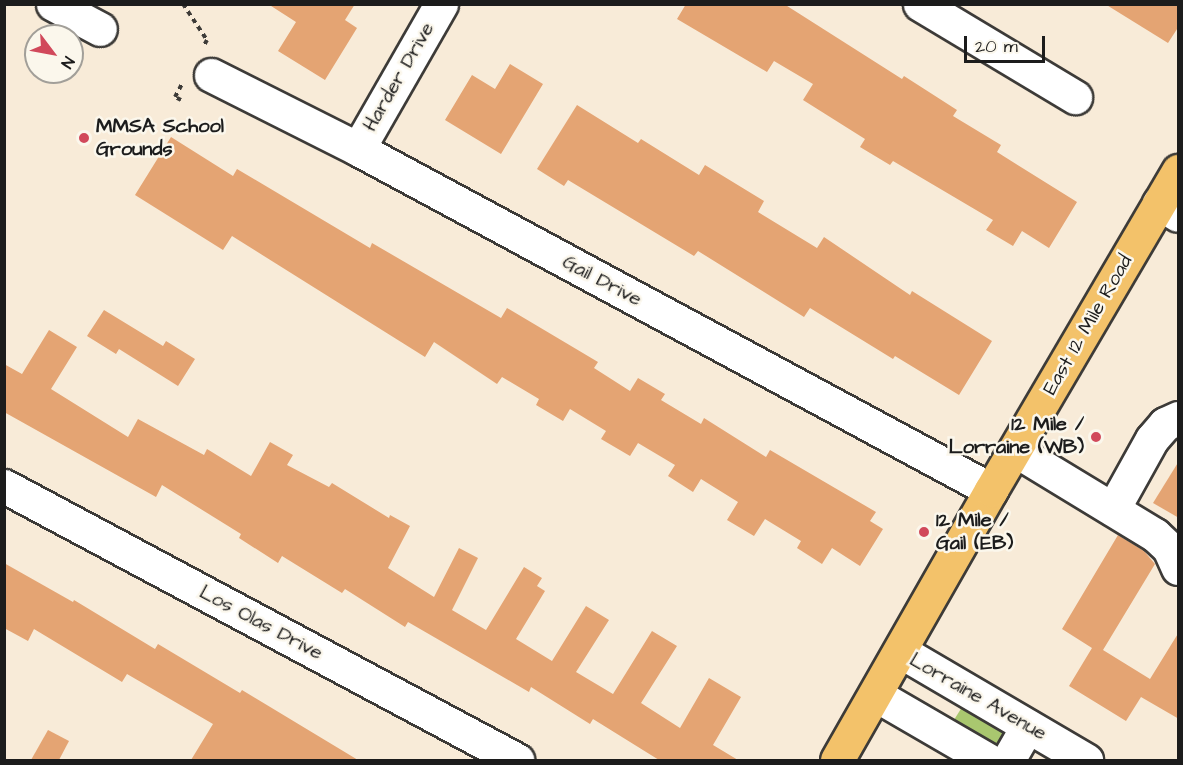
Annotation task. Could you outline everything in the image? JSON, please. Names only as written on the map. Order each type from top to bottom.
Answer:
[{"type":"main road","name":"East 12 Mile Road","points":[[837,760],[1015,450],[1169,209],[1179,171]]},
{"type":"street","points":[[53,4],[100,29]]},
{"type":"street","name":"Harder Drive","points":[[358,149],[441,4]]},
{"type":"street","points":[[920,4],[1075,97]]},
{"type":"street","name":"Gail Drive","points":[[212,75],[358,149],[992,490]]},
{"type":"street","points":[[1113,509],[1152,439],[1165,424],[1179,418]]},
{"type":"street","points":[[1015,450],[1162,541],[1169,548],[1179,568]]},
{"type":"street","name":"Los Olas Drive","points":[[4,486],[517,760]]},
{"type":"street","name":"Lorraine Avenue","points":[[900,651],[1086,760]]},
{"type":"street","points":[[876,695],[988,760]]},
{"type":"street","points":[[1008,760],[1028,726]]},
{"type":"green space","points":[[964,704],[1005,729],[1008,734],[999,747],[992,746],[952,723]]},
{"type":"building","points":[[268,4],[355,4],[345,20],[357,28],[325,80],[278,51],[296,22]]},
{"type":"building","points":[[686,4],[784,4],[902,79],[904,76],[957,110],[953,116],[1001,145],[997,152],[1077,202],[1049,248],[1022,231],[1013,246],[986,230],[993,220],[893,161],[890,165],[860,147],[865,139],[803,100],[813,84],[774,61],[767,72],[677,19]]},
{"type":"building","points":[[1105,4],[1179,4],[1179,26],[1168,43]]},
{"type":"building","points":[[510,64],[543,84],[501,154],[445,120],[472,75],[495,89]]},
{"type":"building","points":[[577,105],[638,143],[641,139],[699,175],[705,165],[764,201],[758,212],[817,248],[824,237],[910,295],[912,291],[992,341],[959,395],[895,356],[893,359],[810,308],[804,317],[698,251],[694,256],[568,180],[564,186],[537,169]]},
{"type":"building","points":[[171,137],[233,176],[237,169],[370,248],[372,243],[501,318],[507,308],[598,362],[594,368],[630,391],[638,378],[665,394],[661,400],[701,424],[704,418],[766,457],[770,450],[876,512],[870,521],[883,529],[860,566],[832,548],[822,564],[797,548],[801,541],[765,519],[754,536],[727,520],[738,502],[701,479],[693,492],[668,476],[675,465],[638,443],[630,456],[601,439],[606,431],[570,409],[563,421],[536,405],[539,399],[502,377],[497,384],[434,342],[425,357],[232,236],[223,250],[135,195]]},
{"type":"building","points":[[104,310],[163,346],[166,341],[195,359],[178,386],[119,349],[116,354],[87,336]]},
{"type":"building","points":[[49,330],[77,347],[51,389],[128,437],[138,419],[204,455],[207,449],[251,476],[270,442],[293,455],[287,465],[329,487],[332,483],[389,518],[390,515],[410,526],[388,568],[434,597],[459,548],[478,558],[452,610],[486,630],[524,567],[542,578],[537,586],[545,591],[516,639],[552,661],[586,606],[609,620],[576,672],[613,694],[652,631],[677,646],[641,703],[680,728],[709,678],[741,697],[713,745],[738,760],[659,760],[593,719],[590,724],[531,687],[529,692],[408,622],[405,627],[345,589],[342,593],[282,556],[278,563],[239,538],[241,534],[162,485],[156,497],[4,412],[4,364],[22,374]]},
{"type":"building","points":[[1179,461],[1179,518],[1153,503]]},
{"type":"building","points":[[1118,535],[1144,551],[1155,564],[1103,650],[1150,679],[1179,632],[1179,719],[1141,697],[1126,721],[1069,686],[1092,648],[1062,629]]},
{"type":"building","points":[[4,563],[73,602],[74,600],[155,649],[158,644],[240,693],[242,690],[358,760],[191,760],[213,724],[127,674],[122,682],[34,629],[28,641],[4,628]]},
{"type":"building","points":[[48,730],[69,741],[59,760],[31,760]]},
{"type":"place","name":"MMSA School Grounds","points":[[84,138]]},
{"type":"place","name":"12 Mile / Lorraine (WB)","points":[[1096,437]]},
{"type":"place","name":"12 Mile / Gail (EB)","points":[[924,532]]}]
